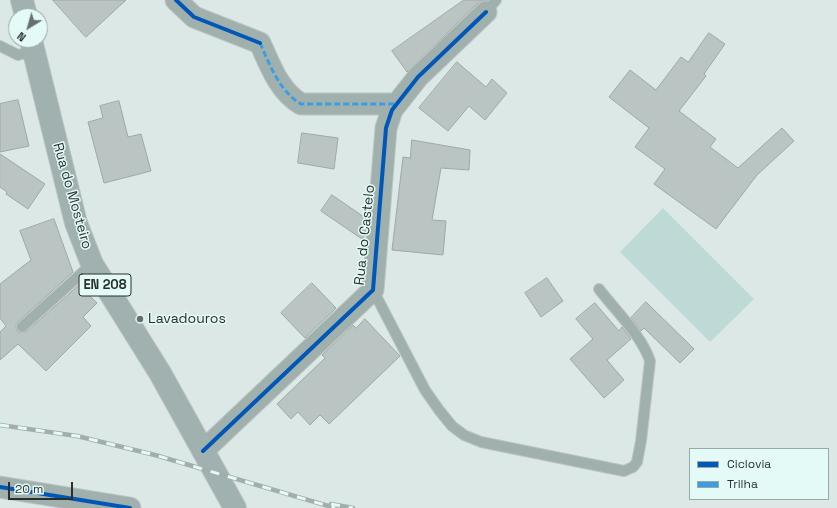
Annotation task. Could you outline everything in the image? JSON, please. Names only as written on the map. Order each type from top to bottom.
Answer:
[{"type":"main road","name":"Rua do Mosteiro","points":[[33,48],[76,223],[92,264],[160,373],[236,508]]},
{"type":"street","points":[[176,0],[194,16],[260,43],[277,78],[290,98],[301,104],[396,104]]},
{"type":"street","name":"Rua do Castelo","points":[[203,451],[373,290],[386,128],[392,110],[418,77],[491,6]]},
{"type":"street","points":[[0,487],[130,508]]},
{"type":"lane","points":[[0,46],[18,55],[28,48]]},
{"type":"lane","points":[[22,327],[92,264]]},
{"type":"lane","points":[[373,290],[425,390],[452,426],[464,435],[481,442],[624,471],[633,467],[636,462],[641,441],[650,361],[647,351],[640,341],[599,289]]},
{"type":"shaded area","points":[[663,208],[754,299],[710,342],[620,252]]},
{"type":"building","points":[[53,0],[126,0],[86,37]]},
{"type":"building","points":[[464,0],[488,0],[478,3],[407,72],[392,51]]},
{"type":"building","points":[[709,33],[725,44],[704,74],[706,76],[679,111],[716,139],[710,147],[738,168],[782,128],[794,141],[757,175],[716,229],[654,184],[665,169],[635,147],[649,128],[609,97],[630,70],[656,90],[681,57],[688,62]]},
{"type":"building","points":[[457,62],[486,87],[492,79],[507,93],[485,120],[469,106],[448,131],[419,108]]},
{"type":"building","points":[[18,100],[29,146],[0,152],[0,104]]},
{"type":"building","points":[[119,101],[128,137],[141,134],[151,171],[104,183],[88,122],[103,118],[100,106]]},
{"type":"building","points":[[302,133],[338,138],[334,169],[298,163]]},
{"type":"building","points":[[412,140],[470,150],[469,170],[441,168],[432,220],[446,221],[443,255],[392,250],[403,157],[410,158]]},
{"type":"building","points":[[0,154],[45,184],[28,209],[6,194],[7,192],[0,187]]},
{"type":"building","points":[[332,195],[367,219],[365,235],[362,239],[321,211]]},
{"type":"building","points":[[54,219],[73,272],[18,322],[16,325],[17,331],[20,333],[26,332],[79,285],[97,303],[83,317],[91,326],[46,371],[18,344],[0,360],[0,332],[6,326],[0,318],[0,284],[31,260],[20,231]]},
{"type":"building","points":[[547,278],[563,301],[541,317],[525,293]]},
{"type":"building","points":[[312,283],[336,308],[305,338],[281,313]]},
{"type":"building","points":[[646,302],[694,349],[680,363],[644,328],[641,331],[631,318]]},
{"type":"building","points":[[595,303],[619,331],[622,327],[631,339],[607,360],[624,380],[604,398],[570,359],[593,339],[576,319]]},
{"type":"building","points":[[365,319],[400,356],[329,424],[320,415],[310,425],[298,412],[291,419],[277,404],[325,358],[322,355],[353,325],[356,328]]},
{"type":"railway","points":[[0,425],[77,436],[155,455],[335,508]]},
{"type":"railway","points":[[331,504],[353,508]]},
{"type":"marked path","points":[[260,43],[281,85],[293,99],[301,104],[396,104]]},
{"type":"cycle path","points":[[176,0],[194,17],[260,43]]},
{"type":"cycle path","points":[[203,451],[373,290],[386,128],[392,110],[418,77],[486,12]]},
{"type":"cycle path","points":[[0,487],[130,508]]},
{"type":"place","name":"Lavadouros","points":[[140,319]]}]
